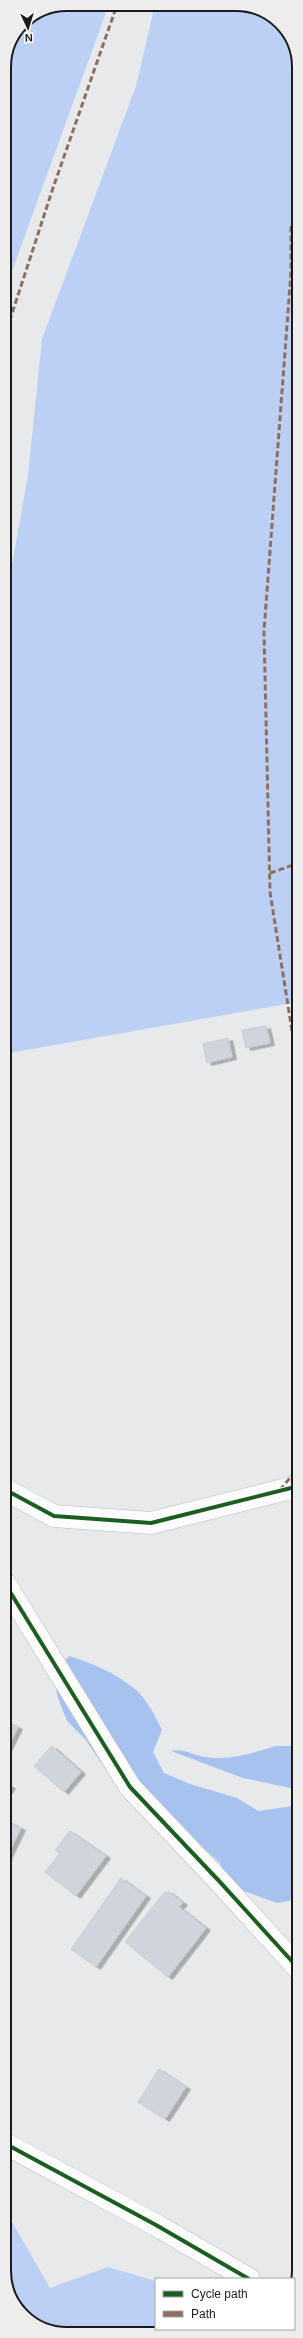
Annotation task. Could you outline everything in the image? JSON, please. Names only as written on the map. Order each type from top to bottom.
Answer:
[{"type":"street","points":[[11,1493],[54,1516],[151,1523],[292,1488]]},
{"type":"street","points":[[11,1593],[130,1787],[220,1882],[292,1961]]},
{"type":"street","points":[[11,2147],[156,2225],[247,2278]]},
{"type":"shaded area","points":[[67,11],[106,11],[11,274],[11,67],[15,46],[27,27],[46,15]]},
{"type":"shaded area","points":[[154,11],[243,11],[250,13],[267,20],[276,27],[286,42],[291,56],[292,1003],[11,1053],[11,570],[28,475],[42,339],[136,86]]},
{"type":"shaded area","points":[[69,1656],[95,1665],[111,1673],[135,1689],[150,1708],[162,1730],[153,1752],[164,1773],[190,1784],[237,1798],[258,1811],[292,1806],[292,1900],[277,1903],[230,1886],[220,1863],[186,1832],[122,1793],[85,1739],[67,1721],[58,1698],[53,1675]]},
{"type":"shaded area","points":[[276,1746],[292,1746],[292,1788],[243,1778],[171,1751],[180,1750],[205,1757],[223,1758],[241,1756]]},
{"type":"shaded area","points":[[11,2220],[50,2288],[108,2267],[155,2281],[155,2327],[67,2327],[46,2323],[25,2308],[15,2292],[11,2274]]},
{"type":"building","points":[[266,1026],[270,1043],[246,1048],[242,1030]]},
{"type":"building","points":[[228,1038],[232,1057],[207,1063],[203,1044]]},
{"type":"building","points":[[11,1724],[18,1727],[11,1741]]},
{"type":"building","points":[[52,1746],[81,1772],[64,1792],[34,1766]]},
{"type":"building","points":[[11,1823],[21,1828],[11,1849]]},
{"type":"building","points":[[70,1831],[106,1856],[76,1896],[45,1872],[60,1853],[55,1850]]},
{"type":"building","points":[[121,1878],[146,1896],[96,1967],[71,1949]]},
{"type":"building","points":[[168,1891],[183,1903],[179,1907],[206,1928],[168,1977],[125,1942],[163,1894]]},
{"type":"building","points":[[159,2069],[186,2087],[165,2119],[138,2102]]},
{"type":"marked path","points":[[11,317],[53,188],[115,11]]},
{"type":"marked path","points":[[292,226],[291,272],[264,631],[270,892],[292,1031]]},
{"type":"marked path","points":[[270,873],[292,865]]},
{"type":"marked path","points":[[280,1490],[292,1475]]},
{"type":"cycle path","points":[[11,1493],[54,1516],[151,1523],[292,1488]]},
{"type":"cycle path","points":[[11,1593],[130,1787],[220,1882],[292,1961]]},
{"type":"cycle path","points":[[11,2147],[156,2225],[247,2278]]}]
